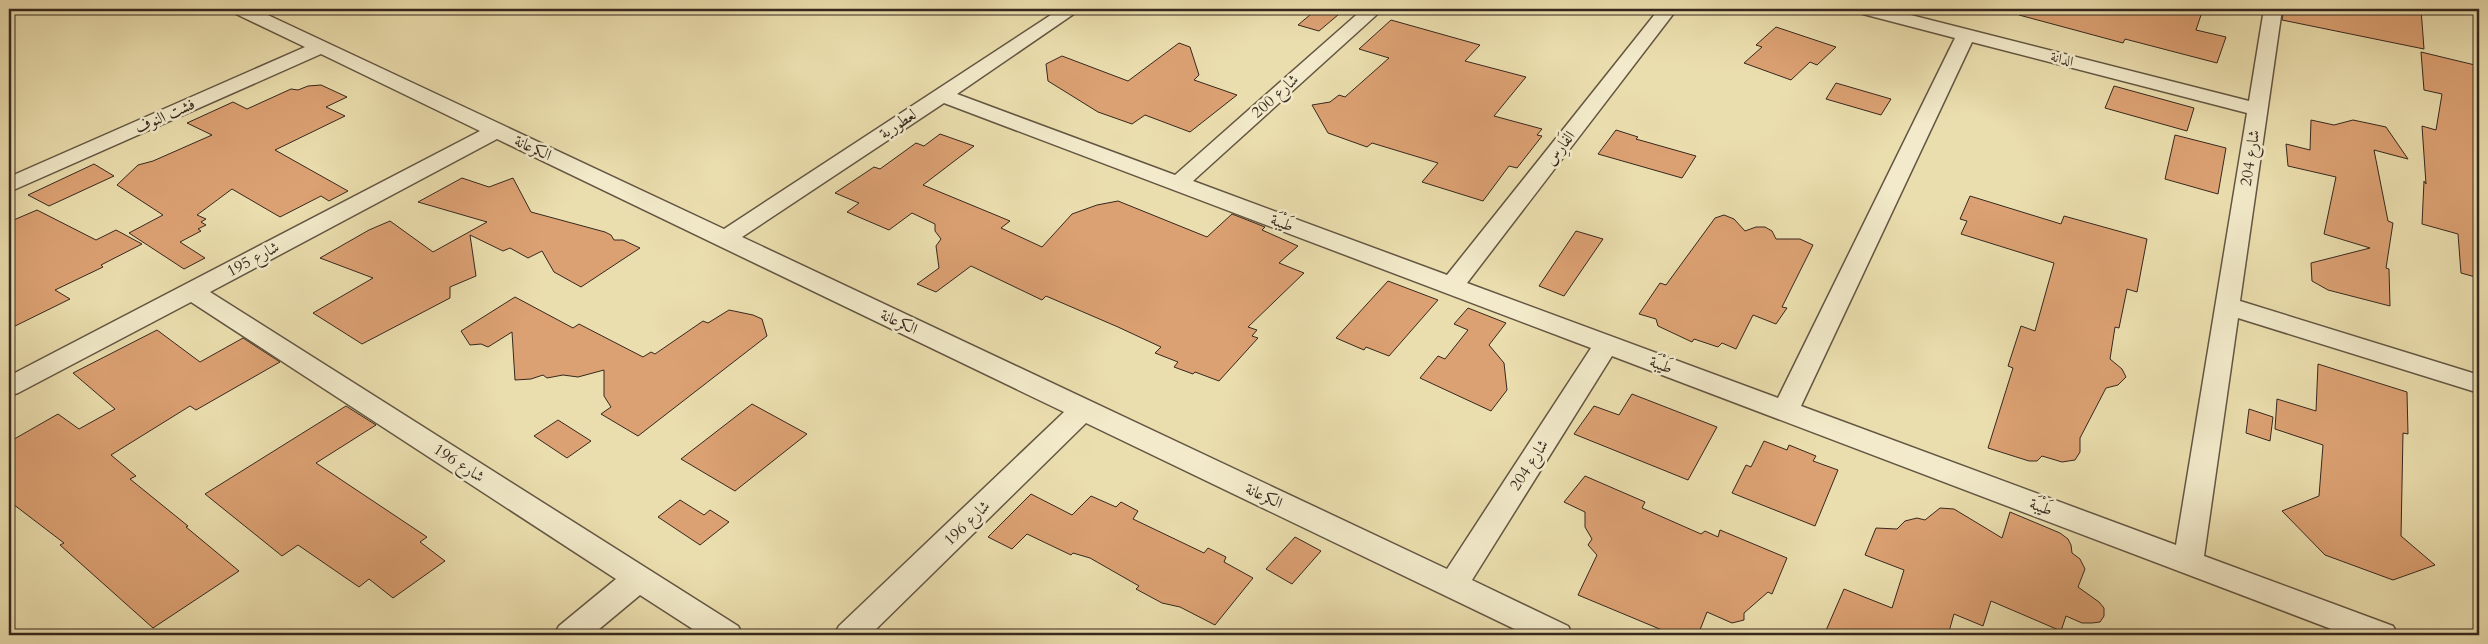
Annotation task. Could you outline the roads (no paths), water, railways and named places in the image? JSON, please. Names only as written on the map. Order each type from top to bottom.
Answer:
[{"type":"street","name":"الكرعانة","points":[[241,9],[1557,635]]},
{"type":"street","name":"لعطورية","points":[[724,239],[1072,9]]},
{"type":"street","name":"شارع 200","points":[[1177,184],[1374,9]]},
{"type":"street","name":"الفَارِس","points":[[1452,287],[1668,9]]},
{"type":"street","name":"الدانة","points":[[1866,9],[2258,110]]},
{"type":"street","name":"شارع 204","points":[[2188,563],[2273,9]]},
{"type":"street","points":[[1785,412],[1966,35]]},
{"type":"street","name":"فشت النوف","points":[[9,185],[321,47]]},
{"type":"street","name":"طَيْبَة","points":[[941,95],[2382,635]]},
{"type":"street","name":"شارع 195","points":[[9,387],[497,131]]},
{"type":"street","name":"شارع 196","points":[[191,291],[727,635]]},
{"type":"street","points":[[2228,306],[2479,384]]},
{"type":"street","name":"شارع 204","points":[[1452,586],[1606,345]]},
{"type":"street","name":"شارع 196","points":[[850,635],[1083,410]]},
{"type":"street","points":[[570,635],[639,578]]}]
